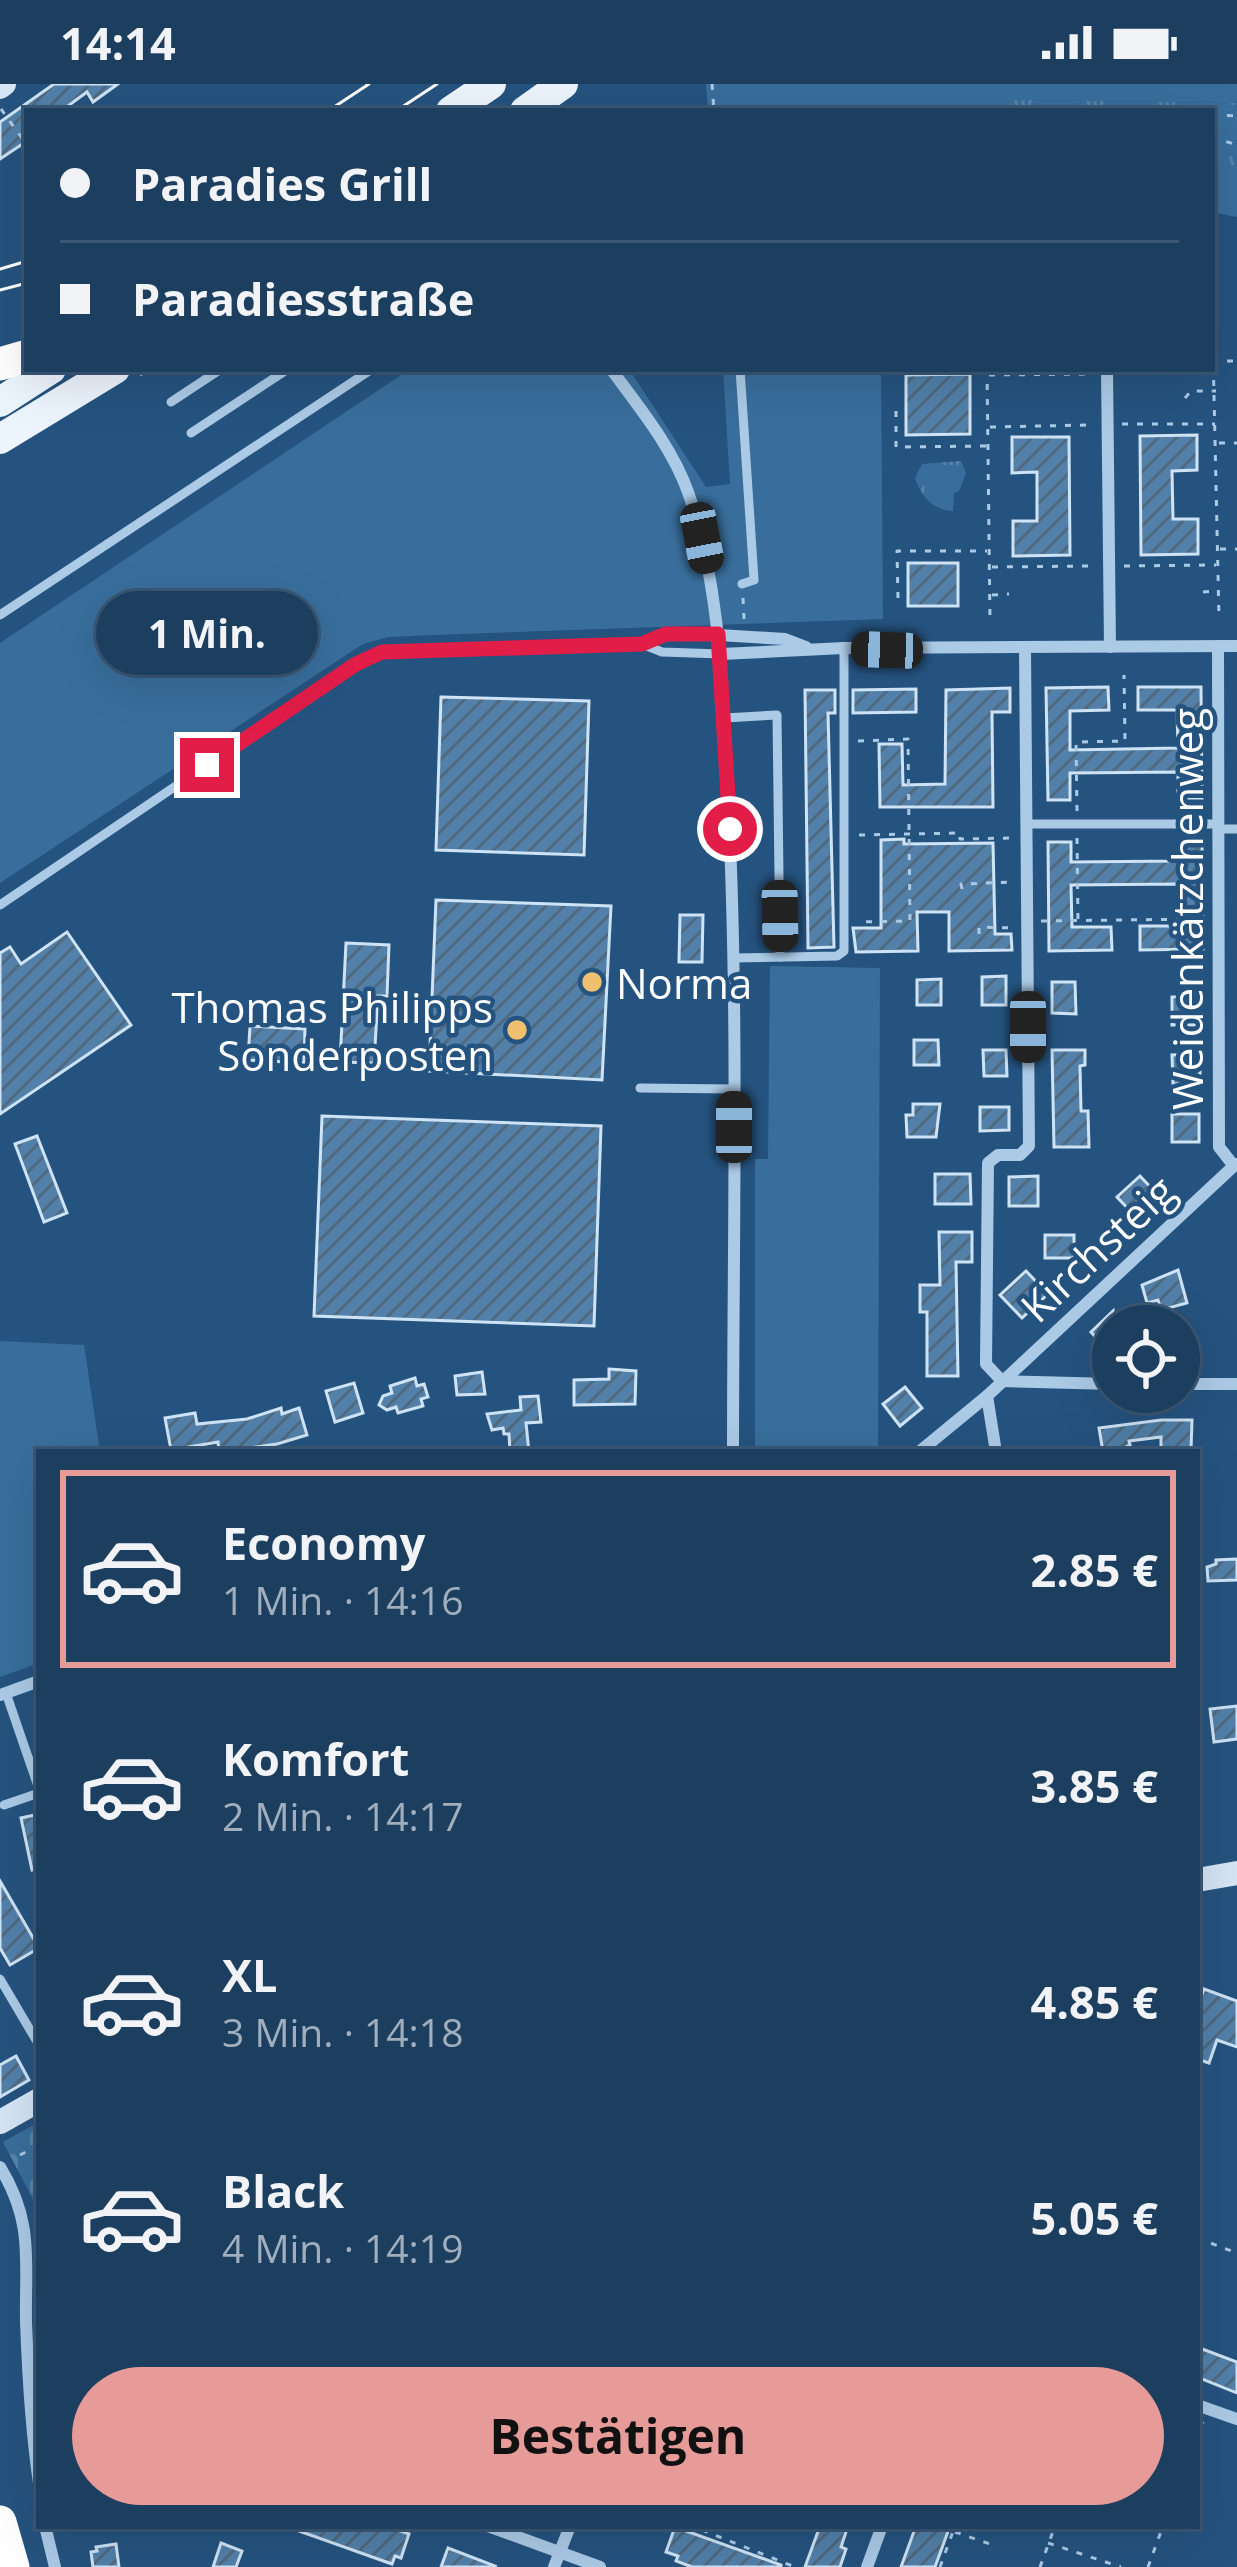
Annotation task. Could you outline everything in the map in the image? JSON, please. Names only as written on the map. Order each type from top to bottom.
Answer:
[{"type":"highway","points":[[0,2522],[13,2567]]},
{"type":"main road","points":[[455,108],[491,84]]},
{"type":"main road","points":[[529,108],[563,84]]},
{"type":"main road","points":[[0,402],[46,372]]},
{"type":"main road","points":[[0,439],[110,372]]},
{"type":"street","points":[[613,372],[651,423],[686,486],[702,538],[721,654],[733,958],[733,1449]]},
{"type":"street","points":[[1107,372],[1110,647]]},
{"type":"street","points":[[718,634],[785,639],[813,649]]},
{"type":"street","name":"Weidenkätzchenweg","points":[[1218,646],[1219,1147],[1235,1164]]},
{"type":"street","points":[[721,654],[844,648],[1237,646]]},
{"type":"street","points":[[1025,648],[1029,1146],[1020,1155],[998,1155],[988,1163],[986,1364],[1001,1381],[1092,1383]]},
{"type":"street","name":"Kirchsteig","points":[[923,1449],[987,1396],[1235,1164]]},
{"type":"street","points":[[1200,1384],[1237,1384]]},
{"type":"street","points":[[987,1396],[996,1449]]},
{"type":"street","points":[[3,1694],[36,1682]]},
{"type":"street","points":[[1200,1880],[1237,1874]]},
{"type":"street","points":[[0,2122],[36,2102]]},
{"type":"street","points":[[0,2167],[26,2226],[36,2422]]},
{"type":"street","points":[[1200,2406],[1237,2419]]},
{"type":"street","points":[[46,2529],[55,2567]]},
{"type":"street","points":[[496,2529],[600,2567]]},
{"type":"street","points":[[554,2567],[569,2529]]},
{"type":"street","points":[[867,2567],[881,2529]]},
{"type":"lane","points":[[171,402],[216,372]]},
{"type":"lane","points":[[191,433],[283,372]]},
{"type":"lane","points":[[0,615],[367,372]]},
{"type":"lane","points":[[740,372],[754,580],[742,584]]},
{"type":"lane","points":[[0,904],[356,664],[382,652],[642,644],[666,634],[718,634]]},
{"type":"lane","points":[[642,644],[662,652],[721,654]]},
{"type":"lane","points":[[733,958],[837,956],[844,952],[844,648]]},
{"type":"lane","points":[[724,718],[777,715],[780,957]]},
{"type":"lane","points":[[1027,831],[1077,824],[1237,829]]},
{"type":"lane","points":[[640,1088],[734,1089]]},
{"type":"lane","points":[[3,1694],[36,1783]]},
{"type":"lane","points":[[4,1805],[36,1792]]},
{"type":"lane","points":[[0,1979],[36,2040]]},
{"type":"path","points":[[0,108],[24,141]]},
{"type":"path","points":[[990,621],[987,372],[1107,372]]},
{"type":"path","points":[[1215,372],[1219,619]]},
{"type":"path","points":[[1185,398],[1191,391],[1216,391]]},
{"type":"path","points":[[896,411],[896,447],[988,446]]},
{"type":"path","points":[[1217,443],[1237,443]]},
{"type":"path","points":[[1218,549],[1237,549]]},
{"type":"path","points":[[898,598],[897,551],[989,551]]},
{"type":"path","points":[[1203,592],[1218,591]]},
{"type":"path","points":[[990,595],[1009,594]]},
{"type":"path","points":[[1078,921],[1076,742],[1125,741],[1124,675]]},
{"type":"path","points":[[844,741],[908,739],[910,835],[910,921],[847,923]]},
{"type":"path","points":[[845,835],[1027,831]]},
{"type":"path","points":[[962,889],[962,884],[1027,881]]},
{"type":"path","points":[[979,934],[979,927],[1219,919]]},
{"type":"path","points":[[20,2156],[36,2147]]},
{"type":"path","points":[[1200,2239],[1237,2252]]},
{"type":"path","points":[[940,2567],[954,2529],[990,2544]]},
{"type":"path","points":[[1040,2567],[1054,2529]]},
{"type":"path","points":[[1148,2567],[1162,2529]]},
{"type":"path","points":[[702,2530],[795,2567]]},
{"type":"path","points":[[1048,2543],[1120,2567]]},
{"type":"green space","points":[[706,84],[1237,84],[1237,103],[1008,100],[1008,108],[708,108]]},
{"type":"green space","points":[[1007,100],[1237,103],[1237,217],[1215,213],[1215,108],[1008,108]]},
{"type":"green space","points":[[406,372],[631,372],[706,487],[730,484],[723,372],[881,372],[883,619],[388,637],[363,644],[0,883],[0,643]]},
{"type":"green space","points":[[961,461],[966,473],[954,493],[953,511],[934,505],[915,478],[922,464]]},
{"type":"green space","points":[[770,966],[880,968],[876,1449],[755,1449],[755,1159],[768,1159]]},
{"type":"green space","points":[[0,1341],[84,1345],[100,1449],[36,1449],[36,1664],[0,1677]]},
{"type":"green space","points":[[36,2124],[36,2205],[3,2142]]},
{"type":"building","points":[[54,84],[118,84],[93,102],[87,92],[65,108],[24,108],[24,143],[0,159],[0,122]]},
{"type":"building","points":[[970,374],[970,434],[906,435],[906,375]]},
{"type":"building","points":[[1197,435],[1197,470],[1172,471],[1173,519],[1198,519],[1198,554],[1141,555],[1140,436]]},
{"type":"building","points":[[1012,437],[1069,437],[1070,555],[1013,556],[1013,521],[1037,521],[1037,472],[1012,473]]},
{"type":"building","points":[[908,563],[958,563],[958,606],[908,606]]},
{"type":"building","points":[[1108,687],[1109,710],[1070,711],[1070,750],[1178,748],[1177,710],[1138,710],[1138,687],[1201,687],[1202,798],[1178,798],[1178,772],[1070,773],[1070,800],[1048,800],[1046,688]]},
{"type":"building","points":[[1010,688],[1010,712],[992,712],[993,807],[880,807],[879,744],[902,744],[903,785],[945,784],[946,690]]},
{"type":"building","points":[[916,689],[916,712],[853,713],[853,690]]},
{"type":"building","points":[[805,690],[835,690],[835,713],[828,713],[834,947],[808,948]]},
{"type":"building","points":[[441,697],[589,701],[584,855],[436,850]]},
{"type":"building","points":[[904,839],[904,844],[993,843],[995,934],[1011,934],[1012,950],[949,951],[949,912],[917,912],[918,951],[856,952],[853,928],[881,928],[881,840]]},
{"type":"building","points":[[1202,841],[1203,949],[1140,950],[1140,926],[1180,926],[1179,884],[1071,885],[1072,927],[1111,927],[1112,950],[1049,951],[1048,842],[1071,842],[1071,862],[1179,861],[1179,842]]},
{"type":"building","points":[[436,900],[611,906],[602,1080],[429,1071]]},
{"type":"building","points":[[680,915],[703,915],[702,962],[679,962]]},
{"type":"building","points":[[67,932],[131,1025],[0,1114],[0,953],[10,947],[21,964]]},
{"type":"building","points":[[346,943],[389,945],[387,996],[378,996],[374,1063],[340,1062]]},
{"type":"building","points":[[1006,976],[1006,1005],[982,1005],[982,977]]},
{"type":"building","points":[[941,979],[941,1005],[917,1005],[917,980]]},
{"type":"building","points":[[1052,982],[1075,982],[1076,1014],[1052,1013]]},
{"type":"building","points":[[1172,997],[1199,997],[1199,1025],[1172,1025]]},
{"type":"building","points":[[250,1026],[305,1029],[304,1063],[248,1060]]},
{"type":"building","points":[[914,1040],[938,1040],[939,1065],[914,1065]]},
{"type":"building","points":[[983,1050],[1006,1050],[1007,1076],[984,1076]]},
{"type":"building","points":[[1052,1050],[1085,1050],[1085,1065],[1080,1066],[1081,1111],[1088,1111],[1089,1147],[1054,1147]]},
{"type":"building","points":[[1200,1054],[1200,1084],[1173,1084],[1172,1055]]},
{"type":"building","points":[[913,1104],[940,1104],[936,1137],[907,1137],[906,1115],[913,1115]]},
{"type":"building","points":[[980,1107],[1009,1107],[1009,1130],[980,1131]]},
{"type":"building","points":[[1172,1114],[1199,1114],[1199,1142],[1172,1142]]},
{"type":"building","points":[[322,1116],[601,1126],[594,1326],[314,1316]]},
{"type":"building","points":[[37,1136],[67,1213],[44,1222],[15,1144]]},
{"type":"building","points":[[935,1174],[970,1174],[971,1204],[935,1204]]},
{"type":"building","points":[[1038,1176],[1038,1206],[1009,1206],[1009,1177]]},
{"type":"building","points":[[1140,1176],[1156,1193],[1133,1214],[1117,1197]]},
{"type":"building","points":[[939,1232],[972,1232],[972,1262],[956,1262],[958,1376],[927,1376],[927,1312],[920,1312],[920,1285],[940,1285]]},
{"type":"building","points":[[1045,1235],[1074,1235],[1074,1258],[1045,1258]]},
{"type":"building","points":[[1178,1270],[1187,1303],[1147,1303],[1142,1285]]},
{"type":"building","points":[[1026,1271],[1048,1294],[1022,1318],[1000,1295]]},
{"type":"building","points":[[609,1369],[636,1371],[635,1404],[574,1405],[574,1380],[609,1379]]},
{"type":"building","points":[[482,1372],[485,1394],[457,1395],[455,1376]]},
{"type":"building","points":[[415,1378],[417,1386],[424,1384],[428,1397],[421,1399],[423,1406],[398,1413],[396,1407],[387,1410],[379,1405],[383,1396],[392,1393],[390,1386]]},
{"type":"building","points":[[354,1383],[363,1413],[335,1422],[326,1391]]},
{"type":"building","points":[[905,1387],[922,1408],[900,1426],[883,1404]]},
{"type":"building","points":[[538,1396],[541,1422],[526,1423],[529,1449],[510,1449],[509,1434],[503,1428],[492,1430],[487,1414],[521,1410],[520,1397]]},
{"type":"building","points":[[281,1408],[282,1414],[299,1408],[307,1435],[241,1449],[219,1449],[218,1442],[171,1449],[165,1418],[195,1413],[197,1424],[247,1419]]},
{"type":"building","points":[[1192,1420],[1191,1449],[1161,1449],[1161,1437],[1129,1441],[1122,1449],[1102,1449],[1099,1428]]},
{"type":"building","points":[[1237,1559],[1237,1580],[1208,1581],[1207,1567],[1216,1560]]},
{"type":"building","points":[[1237,1706],[1237,1739],[1214,1742],[1210,1709]]},
{"type":"building","points":[[36,1815],[36,1869],[32,1870],[21,1818]]},
{"type":"building","points":[[0,1881],[36,1950],[10,1965],[0,1948]]},
{"type":"building","points":[[1204,1989],[1237,2001],[1237,2047],[1217,2040],[1209,2063],[1200,2060]]},
{"type":"building","points":[[16,2056],[29,2080],[0,2097],[0,2065]]},
{"type":"building","points":[[1200,2348],[1237,2362],[1237,2393],[1200,2378]]},
{"type":"building","points":[[293,2529],[395,2529],[409,2534],[401,2558],[395,2556],[392,2564]]},
{"type":"building","points":[[674,2529],[681,2529],[781,2567],[692,2567],[666,2552]]},
{"type":"building","points":[[819,2529],[847,2529],[840,2567],[805,2567]]},
{"type":"building","points":[[915,2529],[949,2529],[935,2567],[901,2567]]},
{"type":"building","points":[[221,2543],[242,2551],[236,2567],[213,2567]]},
{"type":"building","points":[[116,2544],[119,2567],[93,2567],[91,2552],[96,2547]]},
{"type":"building","points":[[448,2548],[495,2566],[441,2567]]},
{"type":"tram line","points":[[333,108],[369,84]]},
{"type":"tram line","points":[[401,108],[437,84]]},
{"type":"tram line","points":[[0,269],[24,262]]},
{"type":"tram line","points":[[0,290],[24,284]]},
{"type":"place","name":"Norma","points":[[592,982]]},
{"type":"place","name":"Thomas Philipps Sonderposten","points":[[517,1030]]},
{"type":"route","points":[[207,765],[356,664],[382,652],[642,644],[666,634],[718,634],[730,829]]}]
